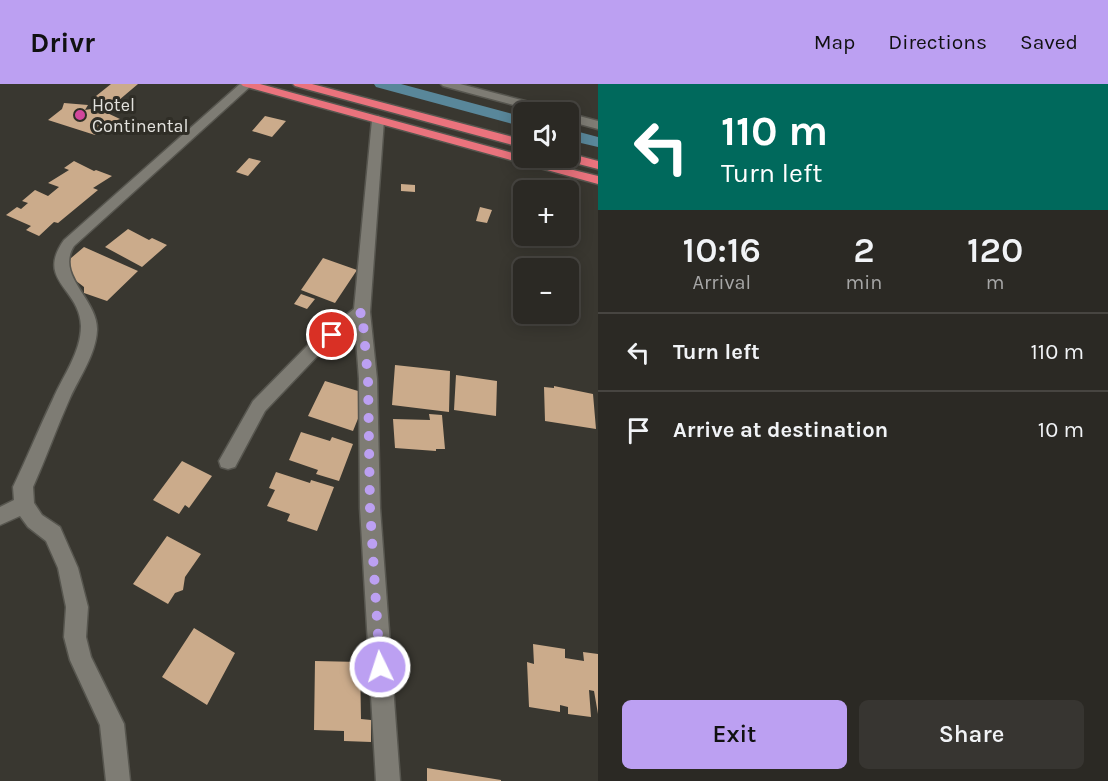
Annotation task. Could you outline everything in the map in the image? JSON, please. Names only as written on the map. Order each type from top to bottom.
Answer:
[{"type":"highway","points":[[247,84],[598,180]]},
{"type":"highway","points":[[299,84],[513,141]]},
{"type":"highway","points":[[318,84],[339,91],[352,99]]},
{"type":"highway","points":[[579,160],[598,165]]},
{"type":"street","points":[[118,781],[111,724],[81,660],[75,637],[77,607],[68,568],[53,534],[35,521],[24,505],[23,487],[82,355],[89,328],[88,314],[61,271],[59,260],[61,251],[247,84]]},
{"type":"street","points":[[447,84],[514,102]]},
{"type":"street","points":[[378,120],[362,312],[368,379],[370,508],[388,781]]},
{"type":"street","points":[[579,120],[598,125]]},
{"type":"street","points":[[228,461],[259,406],[317,346],[362,312]]},
{"type":"street","points":[[0,516],[24,505]]},
{"type":"building","points":[[111,84],[138,84],[112,106],[91,100]]},
{"type":"building","points":[[64,103],[88,105],[85,110],[97,108],[100,111],[97,114],[103,111],[120,119],[109,123],[95,135],[48,120],[62,109]]},
{"type":"building","points":[[265,116],[286,121],[272,137],[252,131]]},
{"type":"building","points":[[249,158],[261,161],[248,176],[236,172]]},
{"type":"building","points":[[74,161],[94,171],[112,176],[93,188],[98,190],[58,223],[54,222],[39,236],[26,230],[31,226],[6,215],[17,207],[21,209],[28,203],[22,201],[35,190],[48,196],[59,187],[48,183],[69,170],[64,168]]},
{"type":"building","points":[[401,184],[415,185],[415,192],[401,191]]},
{"type":"building","points":[[480,207],[492,210],[487,223],[476,221]]},
{"type":"building","points":[[128,229],[149,240],[152,238],[167,245],[142,267],[105,247]]},
{"type":"building","points":[[84,247],[138,271],[107,301],[84,293],[84,287],[71,277],[64,264]]},
{"type":"building","points":[[323,258],[357,270],[335,303],[301,290]]},
{"type":"building","points":[[301,294],[315,299],[307,309],[294,304]]},
{"type":"building","points":[[395,365],[450,371],[449,412],[392,405]]},
{"type":"building","points":[[456,375],[497,381],[496,416],[454,410]]},
{"type":"building","points":[[325,381],[368,394],[353,431],[308,416]]},
{"type":"building","points":[[554,386],[593,394],[596,429],[545,421],[544,387],[554,388]]},
{"type":"building","points":[[429,414],[442,415],[445,449],[436,449],[436,451],[395,448],[393,419],[430,420]]},
{"type":"building","points":[[301,432],[330,441],[332,437],[353,444],[339,481],[316,474],[318,470],[289,460]]},
{"type":"building","points":[[182,461],[212,476],[189,508],[185,505],[179,514],[153,500]]},
{"type":"building","points":[[276,472],[310,483],[311,480],[334,487],[317,531],[287,521],[290,514],[267,506],[275,490],[269,488]]},
{"type":"building","points":[[167,536],[201,554],[185,577],[183,590],[175,593],[168,604],[133,584]]},
{"type":"building","points":[[194,628],[235,653],[207,705],[162,677]]},
{"type":"building","points":[[533,644],[565,649],[565,658],[584,661],[583,652],[598,654],[598,714],[594,691],[589,690],[591,717],[568,714],[568,707],[560,705],[560,712],[529,707],[527,662],[534,664]]},
{"type":"building","points":[[315,661],[360,662],[361,719],[371,720],[371,742],[344,741],[344,731],[314,730]]},
{"type":"building","points":[[427,768],[501,780],[501,781],[427,781]]},
{"type":"waterway","points":[[382,84],[513,119]]},
{"type":"waterway","points":[[579,137],[598,142]]},
{"type":"place","name":"Hotel Continental","points":[[80,115]]},
{"type":"route","points":[[332,335],[362,312],[368,379],[370,508],[380,667]]}]
